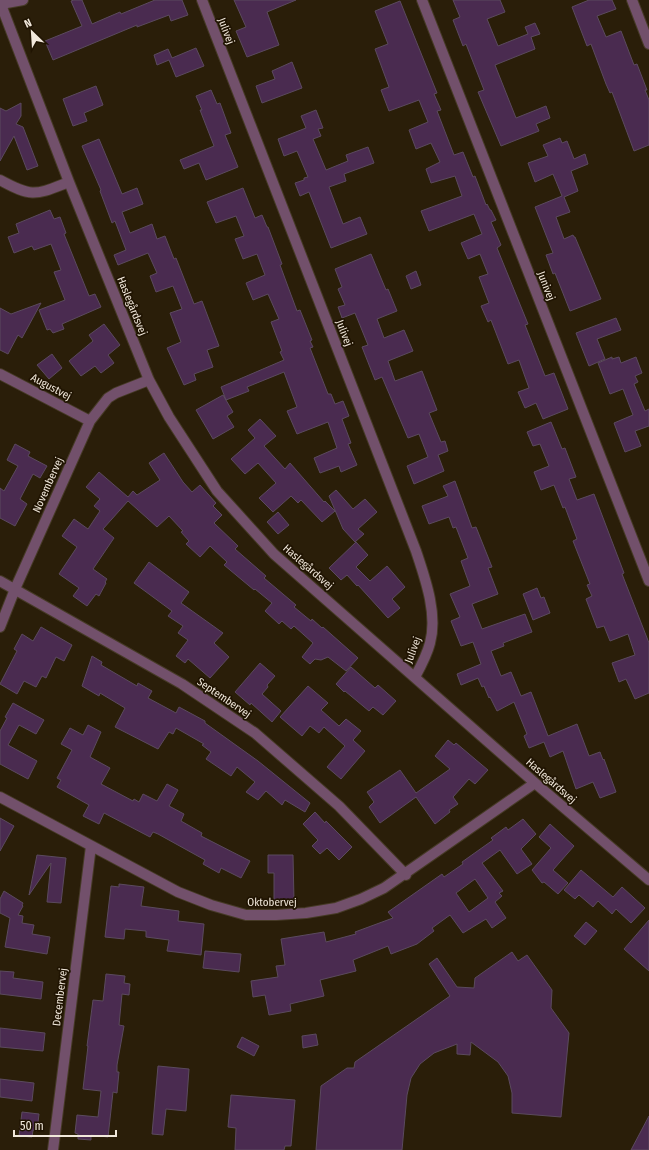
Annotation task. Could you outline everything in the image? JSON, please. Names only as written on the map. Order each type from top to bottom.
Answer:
[{"type":"street","points":[[0,3],[23,0]]},
{"type":"street","name":"Julivej","points":[[202,0],[423,572],[431,607],[431,642],[428,652],[415,677]]},
{"type":"street","name":"Junivej","points":[[422,0],[649,581]]},
{"type":"street","points":[[632,0],[649,44]]},
{"type":"street","name":"Haslegårdsvej","points":[[0,3],[69,182],[149,380],[170,417],[217,491],[274,554],[535,783],[649,880]]},
{"type":"street","points":[[0,180],[16,189],[29,193],[45,191],[69,182]]},
{"type":"street","name":"Augustvej","points":[[0,374],[90,421]]},
{"type":"street","name":"Novembervej","points":[[0,627],[15,589],[90,421],[108,398],[116,393],[149,380]]},
{"type":"street","name":"Septembervej","points":[[0,581],[182,684],[255,734],[339,806],[406,875]]},
{"type":"street","name":"Oktobervej","points":[[0,797],[178,892],[211,905],[246,915],[276,915],[306,913],[336,908],[361,899],[384,888],[406,875],[535,783]]},
{"type":"street","name":"Decembervej","points":[[53,1150],[91,846]]},
{"type":"building","points":[[82,0],[92,24],[120,12],[121,14],[155,0],[182,0],[188,15],[171,21],[169,15],[137,27],[137,25],[53,60],[45,41],[82,26],[71,1]]},
{"type":"building","points":[[234,0],[296,0],[267,12],[279,45],[247,57],[236,31],[246,27]]},
{"type":"building","points":[[453,0],[500,0],[505,12],[487,19],[498,46],[528,34],[525,27],[535,23],[540,34],[531,37],[535,49],[495,65],[516,118],[546,106],[550,118],[536,124],[539,131],[501,146],[478,92],[484,90],[466,44],[463,46],[453,20],[460,17]]},
{"type":"building","points":[[589,0],[612,0],[616,9],[597,16],[606,37],[621,31],[634,65],[637,64],[647,90],[645,90],[649,100],[649,145],[634,151],[612,92],[610,93],[606,84],[591,44],[587,46],[572,7]]},
{"type":"building","points":[[400,1],[437,93],[434,94],[441,110],[437,111],[454,155],[463,152],[473,177],[475,176],[486,205],[487,204],[496,220],[491,222],[501,245],[497,248],[528,324],[525,325],[545,376],[554,373],[568,409],[543,419],[536,403],[525,408],[518,392],[529,388],[519,360],[508,364],[491,320],[488,322],[481,306],[489,303],[479,277],[488,274],[480,254],[468,259],[461,243],[482,234],[474,214],[429,231],[421,211],[462,196],[455,176],[431,183],[426,169],[440,162],[431,143],[416,149],[409,130],[428,122],[419,100],[389,111],[381,90],[389,87],[375,49],[388,44],[375,11]]},
{"type":"building","points":[[196,48],[204,66],[176,77],[169,60],[157,65],[154,55],[168,49],[172,58]]},
{"type":"building","points":[[292,62],[302,88],[262,103],[256,86],[275,79],[272,71]]},
{"type":"building","points":[[96,86],[103,105],[84,113],[87,121],[73,126],[63,99]]},
{"type":"building","points":[[211,90],[217,104],[220,103],[231,133],[225,135],[238,167],[206,180],[199,163],[184,169],[180,160],[214,146],[196,96]]},
{"type":"building","points":[[21,103],[21,116],[16,124],[23,127],[38,166],[27,170],[14,136],[0,161],[0,108],[6,111]]},
{"type":"building","points":[[316,110],[323,128],[318,129],[321,136],[313,139],[326,170],[348,161],[346,155],[368,147],[374,163],[344,174],[346,181],[329,187],[343,224],[360,217],[367,234],[331,248],[309,192],[300,196],[295,183],[308,177],[297,151],[284,156],[278,139],[306,128],[301,116]]},
{"type":"building","points":[[560,138],[562,143],[567,141],[574,159],[585,154],[588,164],[571,171],[578,191],[564,197],[570,212],[556,217],[564,239],[573,235],[575,237],[601,299],[570,311],[546,255],[553,253],[535,207],[562,196],[553,174],[535,182],[528,163],[548,156],[543,145]]},
{"type":"building","points":[[99,139],[122,194],[137,188],[143,204],[122,212],[130,233],[152,224],[157,239],[165,236],[174,259],[176,258],[194,304],[202,301],[219,346],[207,350],[213,367],[194,374],[196,380],[184,385],[167,348],[181,342],[170,313],[182,309],[173,286],[156,292],[150,276],[157,273],[148,253],[118,265],[114,255],[126,250],[115,221],[112,223],[100,191],[101,190],[82,146]]},
{"type":"building","points":[[243,188],[255,218],[262,215],[268,227],[297,311],[300,310],[312,340],[310,341],[313,347],[310,348],[328,394],[331,394],[335,404],[343,401],[349,416],[342,419],[351,443],[348,444],[357,465],[341,472],[339,466],[320,473],[314,458],[337,448],[328,422],[297,434],[287,411],[297,407],[284,372],[247,387],[249,391],[226,400],[221,387],[284,360],[271,322],[279,319],[268,294],[253,300],[246,283],[265,275],[257,254],[243,259],[235,239],[244,236],[236,216],[216,223],[207,202]]},
{"type":"building","points":[[50,210],[54,219],[60,217],[66,233],[64,234],[89,296],[95,294],[101,307],[62,324],[64,329],[53,333],[50,329],[47,330],[39,310],[65,300],[54,272],[61,270],[51,244],[34,250],[32,246],[14,253],[8,237],[19,233],[16,224]]},
{"type":"building","points":[[371,254],[386,290],[388,289],[397,311],[377,319],[384,338],[404,330],[413,351],[388,361],[395,381],[422,371],[437,410],[429,413],[441,442],[445,441],[448,451],[438,455],[444,471],[414,484],[407,466],[428,457],[419,434],[408,438],[382,377],[375,380],[362,347],[368,345],[355,313],[342,318],[338,307],[345,305],[338,289],[342,287],[335,269]]},
{"type":"building","points":[[416,271],[421,285],[411,289],[406,276]]},
{"type":"building","points":[[41,303],[22,338],[18,335],[8,354],[0,350],[0,308],[11,314]]},
{"type":"building","points":[[616,318],[621,330],[597,339],[605,359],[589,366],[576,333]]},
{"type":"building","points":[[104,324],[120,345],[108,355],[114,363],[101,373],[95,366],[81,376],[69,361],[93,341],[89,335]]},
{"type":"building","points":[[52,354],[62,368],[49,379],[37,365]]},
{"type":"building","points":[[612,357],[612,359],[619,357],[621,363],[636,357],[642,373],[635,376],[638,382],[634,384],[645,411],[649,409],[649,426],[635,431],[641,446],[625,452],[614,423],[633,415],[623,389],[610,394],[598,363]]},
{"type":"building","points":[[223,395],[233,412],[227,416],[234,427],[213,439],[196,410]]},
{"type":"building","points":[[260,419],[276,436],[264,446],[285,469],[290,463],[324,502],[325,501],[335,511],[322,522],[301,500],[298,503],[291,496],[273,512],[259,498],[276,483],[258,463],[245,474],[231,459],[255,438],[248,430]]},
{"type":"building","points":[[551,422],[562,449],[565,448],[576,477],[569,479],[577,500],[594,494],[624,573],[622,574],[649,643],[649,693],[635,699],[626,679],[619,682],[612,663],[635,655],[628,634],[610,641],[604,626],[597,628],[586,599],[592,596],[587,585],[590,584],[573,541],[577,539],[565,507],[563,508],[554,485],[541,490],[534,472],[549,466],[540,444],[533,446],[527,432]]},
{"type":"building","points":[[15,444],[30,452],[28,456],[47,466],[40,478],[33,474],[20,499],[27,504],[15,526],[0,518],[0,488],[4,491],[18,466],[7,460]]},
{"type":"building","points":[[164,453],[183,482],[192,492],[200,485],[216,503],[213,506],[222,515],[214,523],[238,546],[235,549],[266,576],[264,578],[296,605],[294,607],[311,621],[312,619],[322,628],[323,627],[358,658],[346,671],[328,657],[321,660],[315,659],[310,664],[302,657],[313,643],[294,626],[291,629],[282,621],[279,624],[265,611],[272,603],[224,565],[227,562],[210,546],[200,557],[186,544],[189,541],[181,532],[183,531],[169,516],[157,527],[128,501],[103,529],[114,538],[93,569],[107,579],[99,596],[96,594],[87,606],[73,596],[79,588],[59,574],[77,547],[62,536],[74,519],[88,529],[100,511],[94,506],[100,499],[86,487],[99,472],[128,497],[133,491],[137,495],[160,480],[149,463]]},
{"type":"building","points":[[455,481],[472,528],[476,527],[492,567],[488,568],[498,594],[472,604],[482,629],[525,614],[532,632],[503,643],[504,646],[491,651],[501,676],[511,672],[521,696],[531,692],[548,736],[577,724],[589,756],[600,752],[616,792],[600,798],[593,782],[576,789],[563,751],[550,757],[544,742],[529,748],[524,736],[527,734],[514,702],[497,711],[484,686],[482,687],[478,678],[461,685],[457,674],[481,664],[473,642],[461,646],[451,621],[460,617],[450,594],[470,586],[461,561],[468,558],[456,527],[453,528],[449,517],[429,524],[422,506],[448,496],[443,486]]},
{"type":"building","points":[[336,490],[353,509],[365,499],[377,512],[358,529],[364,534],[355,542],[343,529],[329,496]]},
{"type":"building","points":[[278,512],[289,525],[278,534],[267,522]]},
{"type":"building","points":[[356,542],[368,555],[356,567],[370,581],[387,566],[405,587],[392,599],[400,608],[388,618],[347,575],[341,580],[329,568]]},
{"type":"building","points":[[149,562],[189,592],[181,603],[223,633],[214,643],[229,657],[210,678],[188,659],[185,663],[176,656],[188,640],[178,633],[183,626],[168,616],[172,611],[134,583]]},
{"type":"building","points":[[537,588],[541,598],[544,597],[550,613],[533,620],[523,594]]},
{"type":"building","points":[[41,627],[72,645],[64,661],[56,657],[46,678],[42,676],[36,687],[24,681],[17,694],[0,684],[17,651],[14,649],[22,634],[33,641]]},
{"type":"building","points":[[92,656],[102,662],[101,665],[137,686],[138,683],[152,691],[148,698],[176,713],[179,707],[205,721],[205,723],[258,761],[310,803],[305,812],[285,800],[282,805],[266,791],[258,800],[246,792],[255,782],[237,767],[231,776],[206,759],[211,752],[202,745],[204,744],[176,728],[173,734],[169,732],[158,749],[115,727],[125,708],[100,693],[99,696],[82,686]]},
{"type":"building","points":[[260,663],[275,676],[267,685],[268,687],[262,694],[281,711],[272,722],[251,703],[250,705],[235,692]]},
{"type":"building","points":[[351,667],[375,688],[378,685],[396,701],[383,715],[373,707],[369,711],[336,684]]},
{"type":"building","points":[[308,686],[328,703],[321,710],[339,726],[346,719],[361,731],[353,740],[365,751],[341,779],[327,767],[345,746],[324,727],[319,733],[310,726],[302,736],[280,717]]},
{"type":"building","points":[[13,703],[44,720],[36,734],[19,725],[8,745],[37,761],[28,779],[0,764],[0,731],[7,718],[5,717]]},
{"type":"building","points":[[88,725],[101,732],[90,757],[110,768],[101,784],[133,801],[134,799],[139,802],[143,794],[157,801],[167,784],[178,790],[169,806],[184,814],[181,821],[202,833],[201,836],[250,861],[241,878],[221,868],[219,873],[203,864],[205,860],[153,832],[150,837],[104,813],[99,824],[83,816],[89,805],[57,787],[61,780],[57,778],[72,750],[61,744],[70,728],[83,735]]},
{"type":"building","points":[[448,740],[454,745],[456,743],[488,770],[475,784],[469,779],[453,797],[458,804],[449,810],[450,812],[435,824],[416,797],[380,823],[369,807],[374,802],[367,792],[400,770],[416,793],[450,769],[435,756]]},
{"type":"building","points":[[315,812],[352,847],[339,860],[327,848],[320,854],[312,846],[318,840],[303,824]]},
{"type":"building","points":[[0,818],[14,826],[0,851]]},
{"type":"building","points":[[523,819],[536,834],[521,849],[532,864],[517,874],[500,850],[482,863],[503,891],[499,893],[502,896],[495,902],[506,918],[492,928],[486,919],[463,933],[450,915],[432,928],[434,931],[417,944],[391,954],[388,946],[353,960],[356,971],[320,980],[324,996],[290,1004],[291,1011],[269,1015],[265,995],[253,997],[251,981],[278,977],[276,966],[285,965],[281,939],[324,932],[326,942],[356,934],[355,932],[393,918],[388,912],[442,874],[444,877],[463,864],[462,862],[493,840],[491,838],[506,827],[508,830]],"holes":[[[475,879],[488,898],[469,912],[456,893]]]},
{"type":"building","points":[[550,824],[574,846],[553,870],[568,883],[558,894],[544,882],[542,883],[532,870],[551,848],[539,837]]},
{"type":"building","points":[[37,855],[66,858],[61,903],[47,902],[51,863],[29,895]]},
{"type":"building","points":[[268,855],[293,855],[294,901],[274,902],[274,873],[268,873]]},
{"type":"building","points":[[581,870],[613,897],[622,887],[645,908],[631,923],[616,909],[612,914],[598,901],[593,907],[579,895],[575,899],[564,890]]},
{"type":"building","points":[[119,884],[144,887],[141,906],[179,911],[178,921],[204,924],[201,955],[167,951],[169,940],[146,937],[146,931],[125,929],[124,939],[105,937],[111,886],[119,887]]},
{"type":"building","points":[[4,891],[23,903],[18,915],[23,916],[22,923],[34,925],[32,934],[50,937],[47,954],[5,947],[10,918],[0,913],[0,899]]},
{"type":"building","points":[[649,920],[649,971],[624,949]]},
{"type":"building","points":[[586,922],[597,931],[585,945],[574,936]]},
{"type":"building","points":[[205,951],[241,954],[239,972],[203,968]]},
{"type":"building","points":[[512,952],[518,961],[527,955],[552,990],[551,1008],[569,1033],[561,1117],[512,1113],[512,1093],[508,1076],[498,1062],[471,1042],[470,1055],[457,1054],[457,1044],[434,1053],[420,1064],[411,1078],[407,1095],[402,1150],[316,1150],[321,1086],[347,1068],[354,1068],[355,1062],[450,996],[429,964],[437,958],[457,987],[474,988],[475,978]]},
{"type":"building","points":[[0,971],[14,972],[13,978],[43,982],[41,999],[0,994]]},
{"type":"building","points":[[106,974],[125,976],[124,983],[130,984],[129,995],[122,994],[119,1025],[124,1026],[117,1065],[117,1072],[119,1072],[117,1093],[113,1092],[108,1137],[91,1135],[91,1140],[78,1139],[78,1134],[75,1133],[77,1115],[98,1117],[101,1091],[83,1089],[93,1000],[103,1001]]},
{"type":"building","points":[[0,1028],[45,1033],[43,1051],[0,1047]]},
{"type":"building","points":[[316,1034],[318,1045],[303,1048],[302,1036]]},
{"type":"building","points":[[242,1037],[259,1046],[254,1056],[237,1047]]},
{"type":"building","points":[[158,1066],[189,1069],[186,1111],[166,1109],[163,1135],[152,1134]]},
{"type":"building","points":[[0,1079],[34,1083],[32,1101],[0,1097]]},
{"type":"building","points":[[231,1095],[295,1100],[291,1146],[285,1146],[284,1150],[235,1150],[236,1128],[228,1127]]},
{"type":"building","points":[[22,1112],[39,1114],[37,1131],[33,1130],[32,1137],[19,1136]]},
{"type":"building","points":[[649,1116],[649,1150],[631,1150]]}]
